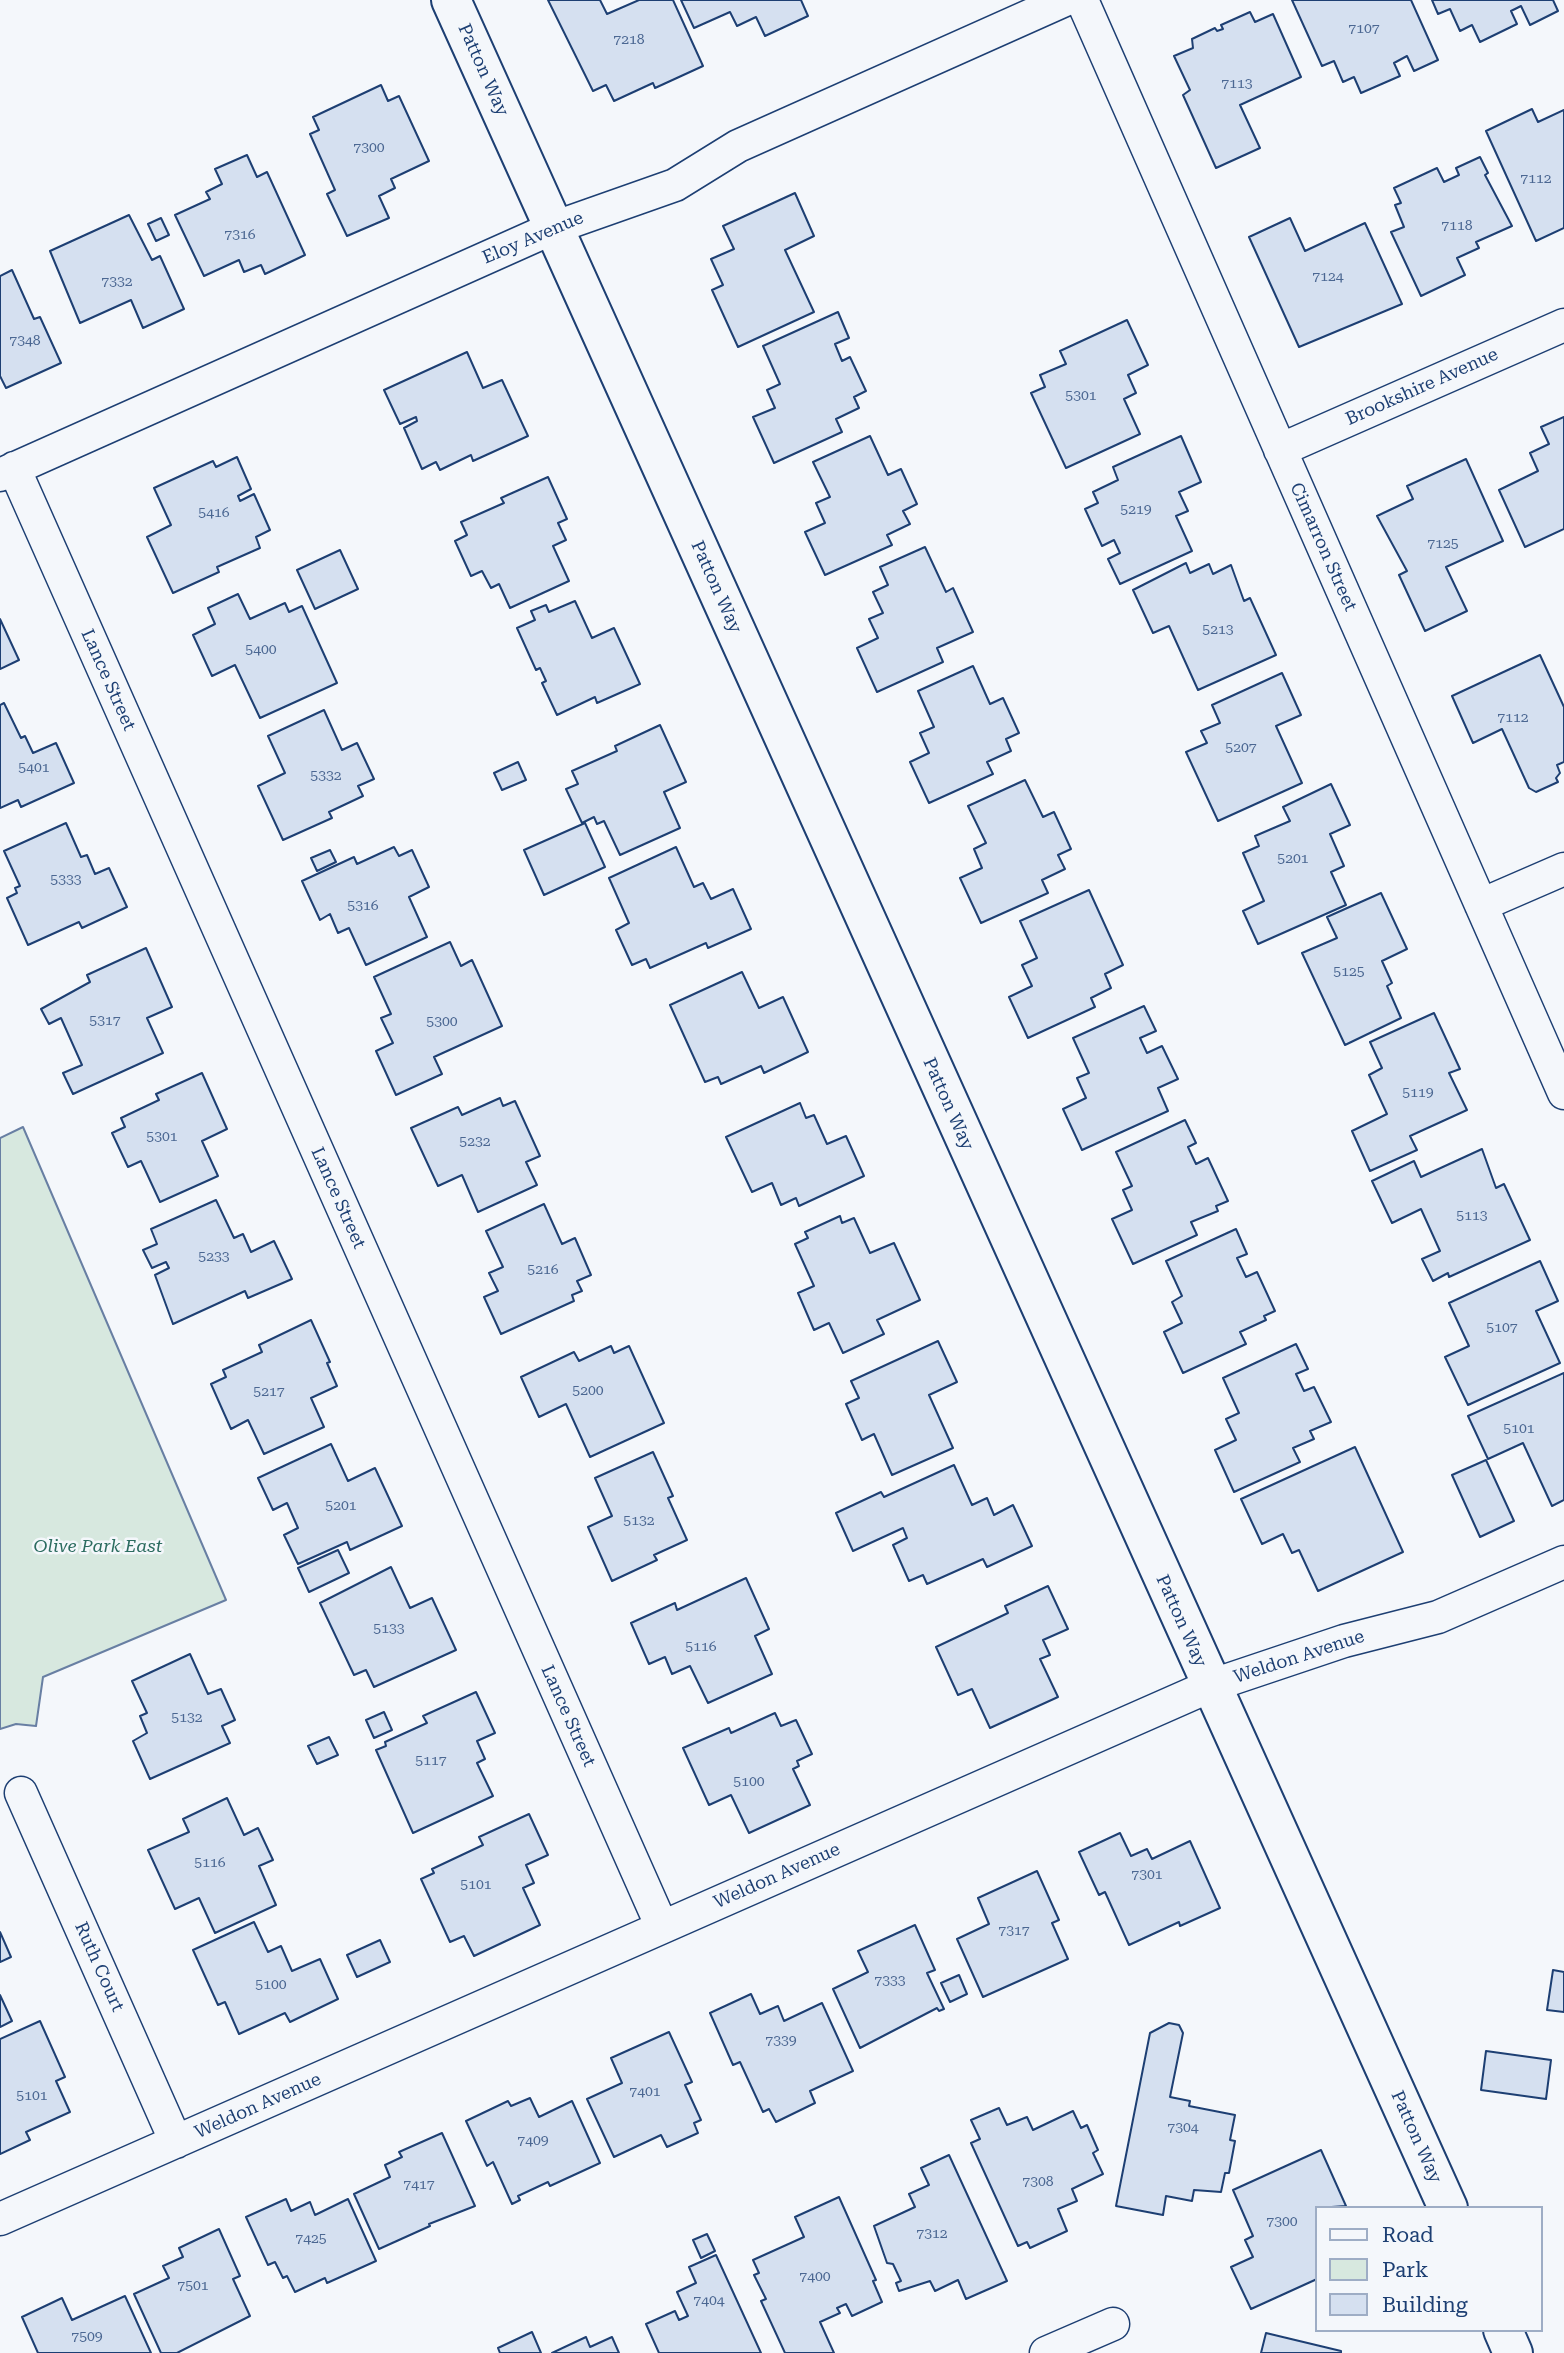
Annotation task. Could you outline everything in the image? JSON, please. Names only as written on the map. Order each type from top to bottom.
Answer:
[{"type":"street","name":"Patton Way","points":[[451,0],[1447,2206]]},
{"type":"street","name":"Eloy Avenue","points":[[7,471],[554,228],[675,185],[738,146],[1065,0]]},
{"type":"street","name":"Cimarron Street","points":[[1082,0],[1564,1093]]},
{"type":"street","name":"Brookshire Avenue","points":[[1280,450],[1564,325]]},
{"type":"street","name":"Lance Street","points":[[7,471],[662,1927]]},
{"type":"street","points":[[1481,905],[1564,869]]},
{"type":"street","name":"Weldon Avenue","points":[[0,2218],[1210,1686],[1344,1641],[1438,1617],[1564,1562]]},
{"type":"street","name":"Ruth Court","points":[[21,1793],[176,2142]]},
{"type":"street","points":[[1046,2353],[1113,2323]]},
{"type":"street","points":[[1504,2332],[1513,2353]]},
{"type":"green space","name":"Olive Park East","points":[[23,1127],[226,1600],[43,1677],[36,1726],[16,1724],[0,1729],[0,1138]]},
{"type":"building","points":[[548,0],[600,0],[607,14],[639,0],[673,0],[703,66],[655,88],[653,83],[614,101],[606,85],[593,91]]},
{"type":"building","points":[[681,0],[801,0],[808,16],[765,36],[756,17],[737,26],[730,12],[694,28]]},
{"type":"building","points":[[1292,0],[1411,0],[1438,60],[1414,71],[1407,56],[1394,63],[1400,76],[1361,93],[1354,77],[1343,82],[1334,61],[1322,66]]},
{"type":"building","points":[[1432,0],[1553,0],[1558,11],[1530,25],[1521,6],[1511,11],[1517,24],[1480,42],[1472,25],[1460,31],[1450,9],[1438,14]]},
{"type":"building","points":[[1250,12],[1255,22],[1273,14],[1301,77],[1240,105],[1260,148],[1216,168],[1183,95],[1190,90],[1174,56],[1193,48],[1192,39],[1215,28],[1217,31],[1223,29],[1221,25]]},
{"type":"building","points":[[381,85],[388,101],[399,96],[429,161],[391,179],[395,188],[379,196],[389,218],[347,236],[327,194],[335,190],[310,134],[319,130],[313,117]]},
{"type":"building","points":[[1532,109],[1538,122],[1564,110],[1564,228],[1536,241],[1486,131]]},
{"type":"building","points":[[247,155],[257,177],[267,172],[305,255],[265,274],[261,265],[244,272],[239,260],[204,276],[175,215],[210,199],[206,192],[222,184],[215,169]]},
{"type":"building","points":[[1480,157],[1488,173],[1485,175],[1512,226],[1476,242],[1479,248],[1457,258],[1465,275],[1421,296],[1391,232],[1404,227],[1395,205],[1401,203],[1394,188],[1437,168],[1444,182],[1459,175],[1456,168]]},
{"type":"building","points":[[795,193],[814,236],[785,250],[814,312],[738,347],[712,290],[723,285],[711,259],[734,249],[723,226]]},
{"type":"building","points":[[129,215],[152,260],[160,256],[184,309],[143,328],[131,300],[80,323],[50,251]]},
{"type":"building","points":[[161,218],[169,235],[156,241],[148,224]]},
{"type":"building","points":[[1290,218],[1305,251],[1365,223],[1402,304],[1299,347],[1249,237]]},
{"type":"building","points":[[12,270],[34,319],[40,317],[61,363],[6,388],[0,376],[0,276]]},
{"type":"building","points":[[838,312],[849,338],[835,344],[842,361],[850,357],[866,391],[854,397],[859,408],[836,419],[842,432],[774,463],[753,417],[775,408],[767,390],[780,384],[763,346]]},
{"type":"building","points":[[1127,320],[1148,365],[1128,375],[1136,393],[1124,399],[1140,434],[1066,468],[1031,393],[1045,387],[1040,375],[1066,364],[1060,351]]},
{"type":"building","points":[[467,352],[483,388],[502,380],[528,436],[473,461],[471,455],[440,470],[436,462],[422,469],[404,428],[417,421],[416,417],[400,424],[384,390]]},
{"type":"building","points":[[1564,417],[1564,529],[1525,547],[1499,490],[1538,471],[1530,453],[1549,444],[1541,427]]},
{"type":"building","points":[[870,436],[888,475],[901,469],[917,504],[903,511],[910,524],[887,535],[892,545],[825,575],[805,532],[825,523],[816,503],[830,497],[813,462]]},
{"type":"building","points":[[1181,436],[1201,482],[1179,492],[1188,511],[1176,516],[1192,551],[1120,584],[1108,559],[1120,553],[1114,540],[1102,546],[1085,509],[1098,503],[1093,492],[1118,480],[1113,467]]},
{"type":"building","points":[[237,457],[251,489],[238,496],[240,501],[254,494],[270,530],[256,537],[260,548],[217,567],[219,572],[173,593],[147,537],[171,525],[154,488],[213,461],[216,467]]},
{"type":"building","points":[[1466,459],[1503,541],[1446,567],[1467,611],[1425,631],[1399,575],[1407,571],[1377,516],[1413,499],[1407,486]]},
{"type":"building","points":[[548,477],[567,519],[558,523],[566,540],[553,546],[569,581],[510,608],[499,584],[491,588],[482,571],[471,576],[455,541],[467,535],[461,522],[504,503],[501,498]]},
{"type":"building","points":[[925,547],[946,592],[953,588],[973,632],[937,648],[943,662],[877,692],[857,648],[878,638],[869,619],[883,613],[873,592],[888,585],[880,567]]},
{"type":"building","points":[[340,550],[358,589],[315,609],[297,570]]},
{"type":"building","points":[[1186,563],[1190,573],[1209,564],[1213,574],[1231,565],[1244,601],[1250,598],[1276,655],[1198,690],[1169,626],[1153,633],[1133,590]]},
{"type":"building","points":[[238,594],[250,619],[285,603],[289,612],[302,606],[337,683],[260,718],[235,665],[212,676],[193,635],[215,624],[208,608]]},
{"type":"building","points":[[575,601],[592,638],[614,628],[640,684],[597,703],[595,697],[557,715],[542,683],[546,681],[540,668],[536,670],[517,628],[535,620],[531,611],[546,605],[549,612]]},
{"type":"building","points":[[0,619],[19,660],[0,669]]},
{"type":"building","points":[[1540,655],[1564,707],[1564,762],[1557,765],[1560,773],[1556,778],[1558,782],[1536,792],[1529,788],[1502,729],[1473,743],[1452,696]]},
{"type":"building","points":[[973,666],[990,704],[1003,698],[1019,733],[1006,739],[1011,751],[987,762],[993,774],[929,803],[910,762],[929,753],[920,733],[934,727],[918,691]]},
{"type":"building","points":[[1282,673],[1301,715],[1276,726],[1302,783],[1218,821],[1186,752],[1207,743],[1201,731],[1220,723],[1212,705]]},
{"type":"building","points":[[4,703],[21,738],[25,736],[33,753],[56,743],[74,783],[21,807],[18,800],[0,808],[0,705]]},
{"type":"building","points":[[324,710],[342,750],[357,743],[374,779],[358,786],[363,796],[329,812],[332,818],[283,840],[258,786],[285,773],[268,736]]},
{"type":"building","points":[[660,725],[686,782],[664,792],[680,828],[620,855],[604,821],[597,824],[594,817],[582,823],[566,789],[578,784],[572,771],[617,751],[615,746]]},
{"type":"building","points":[[518,762],[526,780],[502,790],[494,773]]},
{"type":"building","points":[[1025,780],[1043,817],[1054,812],[1071,849],[1058,855],[1065,869],[1042,880],[1048,893],[981,923],[960,878],[982,868],[974,849],[986,843],[968,806]]},
{"type":"building","points":[[1331,784],[1350,825],[1330,834],[1344,866],[1331,872],[1346,905],[1258,944],[1243,911],[1264,901],[1243,853],[1259,846],[1255,836],[1290,821],[1283,807]]},
{"type":"building","points":[[66,823],[81,857],[87,855],[95,874],[109,868],[127,907],[82,928],[79,922],[28,945],[7,898],[17,893],[15,888],[20,886],[4,851]]},
{"type":"building","points":[[585,823],[605,867],[544,895],[524,850]]},
{"type":"building","points":[[394,847],[399,856],[412,850],[429,887],[409,897],[427,937],[366,965],[349,928],[338,933],[330,914],[320,920],[302,881],[354,857],[357,864]]},
{"type":"building","points":[[676,847],[694,887],[703,883],[711,899],[733,889],[751,929],[708,948],[706,943],[650,968],[646,959],[632,965],[616,930],[629,923],[609,878]]},
{"type":"building","points":[[330,850],[336,862],[317,871],[311,858]]},
{"type":"building","points":[[1089,890],[1123,965],[1105,974],[1111,988],[1091,998],[1095,1007],[1028,1038],[1009,997],[1032,986],[1022,965],[1037,958],[1020,921]]},
{"type":"building","points":[[1381,893],[1407,949],[1382,961],[1392,983],[1387,986],[1401,1018],[1345,1045],[1302,953],[1337,938],[1327,917]]},
{"type":"building","points":[[450,942],[461,966],[472,960],[502,1026],[434,1057],[442,1074],[396,1095],[376,1051],[393,1043],[381,1018],[391,1014],[374,977]]},
{"type":"building","points":[[146,948],[172,1007],[147,1018],[163,1053],[73,1094],[63,1073],[82,1065],[61,1018],[49,1024],[41,1009],[90,982],[87,975]]},
{"type":"building","points":[[742,972],[759,1008],[783,997],[808,1052],[764,1073],[761,1066],[721,1084],[718,1077],[705,1082],[670,1005]]},
{"type":"building","points":[[1144,1006],[1156,1031],[1140,1038],[1147,1053],[1162,1046],[1178,1079],[1158,1088],[1168,1111],[1082,1150],[1063,1109],[1086,1098],[1077,1078],[1089,1073],[1073,1038]]},
{"type":"building","points":[[1434,1013],[1460,1069],[1449,1073],[1467,1110],[1410,1136],[1417,1150],[1370,1171],[1352,1131],[1387,1114],[1369,1075],[1382,1068],[1370,1042]]},
{"type":"building","points":[[202,1073],[227,1129],[202,1141],[218,1176],[160,1202],[141,1161],[128,1167],[112,1133],[125,1127],[121,1118],[159,1100],[156,1094]]},
{"type":"building","points":[[500,1098],[503,1106],[515,1101],[540,1156],[526,1162],[537,1185],[478,1212],[462,1175],[438,1186],[411,1128],[458,1107],[462,1115]]},
{"type":"building","points":[[800,1103],[806,1118],[814,1115],[827,1144],[846,1136],[864,1176],[799,1206],[796,1198],[781,1205],[772,1183],[752,1192],[726,1137]]},
{"type":"building","points":[[1185,1120],[1196,1143],[1188,1147],[1196,1164],[1208,1158],[1228,1201],[1216,1206],[1218,1211],[1191,1222],[1197,1235],[1133,1264],[1112,1219],[1132,1210],[1123,1190],[1132,1186],[1116,1152]]},
{"type":"building","points":[[1482,1149],[1496,1188],[1504,1184],[1530,1240],[1449,1277],[1448,1273],[1433,1281],[1422,1259],[1440,1251],[1421,1209],[1392,1223],[1372,1181],[1414,1161],[1421,1177]]},
{"type":"building","points":[[216,1200],[234,1238],[243,1234],[251,1252],[274,1241],[292,1279],[248,1298],[245,1291],[173,1324],[155,1275],[169,1268],[166,1262],[152,1268],[143,1250],[157,1244],[151,1229]]},
{"type":"building","points":[[544,1204],[562,1244],[575,1238],[591,1275],[577,1281],[582,1291],[572,1295],[574,1301],[501,1334],[484,1297],[498,1291],[489,1273],[503,1267],[486,1231]]},
{"type":"building","points":[[840,1216],[842,1223],[854,1218],[870,1253],[894,1243],[920,1300],[877,1320],[884,1334],[843,1353],[829,1323],[814,1330],[798,1293],[814,1286],[795,1244],[808,1238],[805,1232]]},
{"type":"building","points":[[1236,1229],[1247,1254],[1237,1258],[1246,1277],[1257,1272],[1275,1311],[1264,1316],[1266,1320],[1240,1332],[1246,1344],[1183,1373],[1164,1332],[1182,1323],[1172,1302],[1182,1296],[1166,1261]]},
{"type":"building","points":[[1540,1261],[1558,1301],[1536,1311],[1560,1363],[1468,1405],[1445,1357],[1469,1346],[1449,1303]]},
{"type":"building","points":[[311,1320],[330,1362],[327,1363],[337,1386],[311,1398],[324,1427],[264,1454],[248,1420],[231,1429],[211,1384],[226,1377],[223,1370],[262,1352],[259,1345]]},
{"type":"building","points":[[938,1341],[957,1382],[929,1395],[953,1448],[892,1475],[874,1434],[862,1440],[846,1404],[859,1398],[851,1381]]},
{"type":"building","points":[[1296,1344],[1308,1369],[1296,1374],[1304,1391],[1314,1387],[1331,1422],[1310,1431],[1314,1439],[1293,1448],[1300,1462],[1234,1492],[1215,1450],[1236,1440],[1226,1419],[1239,1413],[1223,1378]]},
{"type":"building","points":[[611,1346],[614,1353],[629,1346],[664,1423],[590,1457],[566,1404],[539,1417],[521,1377],[574,1352],[579,1361]]},
{"type":"building","points":[[1564,1373],[1564,1500],[1552,1506],[1523,1443],[1488,1459],[1468,1416]]},
{"type":"building","points":[[331,1444],[348,1481],[375,1468],[402,1526],[350,1550],[347,1542],[298,1564],[284,1535],[298,1528],[287,1503],[273,1510],[258,1478]]},
{"type":"building","points":[[1355,1447],[1403,1552],[1318,1591],[1299,1550],[1292,1553],[1283,1534],[1262,1544],[1241,1499]]},
{"type":"building","points":[[653,1452],[673,1496],[668,1498],[687,1540],[654,1555],[657,1560],[612,1581],[588,1527],[612,1516],[595,1478]]},
{"type":"building","points":[[1486,1460],[1514,1521],[1480,1537],[1452,1475]]},
{"type":"building","points":[[954,1465],[972,1505],[987,1498],[994,1515],[1013,1505],[1032,1546],[987,1567],[983,1559],[927,1584],[923,1575],[909,1581],[893,1545],[907,1538],[903,1528],[853,1551],[836,1513],[881,1492],[884,1497]]},
{"type":"building","points":[[338,1550],[349,1573],[309,1592],[298,1568]]},
{"type":"building","points":[[391,1567],[410,1608],[432,1598],[456,1650],[374,1687],[366,1670],[354,1675],[320,1603]]},
{"type":"building","points":[[746,1578],[769,1629],[755,1636],[772,1674],[708,1703],[690,1666],[672,1674],[665,1657],[649,1664],[631,1623],[675,1603],[677,1610]]},
{"type":"building","points":[[1048,1586],[1068,1629],[1043,1640],[1050,1655],[1040,1659],[1058,1697],[990,1728],[972,1689],[958,1695],[936,1647],[1008,1613],[1005,1606]]},
{"type":"building","points":[[190,1654],[208,1694],[221,1689],[235,1720],[222,1726],[230,1743],[150,1779],[133,1741],[147,1733],[140,1716],[147,1713],[132,1681]]},
{"type":"building","points":[[476,1692],[495,1733],[477,1741],[485,1759],[477,1763],[493,1796],[413,1833],[376,1750],[386,1746],[385,1742],[427,1723],[423,1716]]},
{"type":"building","points":[[384,1712],[392,1730],[374,1738],[366,1720]]},
{"type":"building","points":[[775,1713],[781,1726],[796,1720],[812,1754],[797,1761],[799,1766],[793,1769],[810,1805],[749,1833],[731,1795],[709,1805],[683,1748],[729,1728],[731,1733]]},
{"type":"building","points":[[329,1737],[338,1755],[317,1764],[308,1746]]},
{"type":"building","points":[[227,1798],[244,1835],[258,1828],[273,1860],[259,1866],[276,1905],[215,1933],[199,1898],[175,1909],[148,1850],[189,1832],[183,1819]]},
{"type":"building","points":[[529,1814],[548,1855],[526,1865],[534,1883],[523,1888],[540,1925],[474,1956],[464,1936],[450,1942],[421,1879],[434,1873],[432,1869],[483,1845],[479,1837]]},
{"type":"building","points":[[1120,1833],[1131,1856],[1147,1849],[1152,1859],[1190,1841],[1220,1908],[1180,1926],[1179,1922],[1129,1945],[1105,1892],[1099,1895],[1079,1852]]},
{"type":"building","points":[[1037,1871],[1059,1920],[1052,1923],[1068,1959],[983,1997],[957,1939],[989,1924],[978,1898]]},
{"type":"building","points":[[254,1922],[268,1952],[281,1946],[292,1971],[320,1959],[338,1999],[290,2022],[285,2013],[239,2034],[225,2002],[218,2005],[193,1950]]},
{"type":"building","points":[[915,1925],[935,1970],[927,1973],[944,2009],[939,2011],[937,2008],[860,2048],[833,1989],[868,1972],[858,1951]]},
{"type":"building","points":[[0,1932],[11,1957],[0,1962]]},
{"type":"building","points":[[380,1940],[390,1962],[357,1977],[347,1955]]},
{"type":"building","points":[[1553,1970],[1564,1972],[1564,2012],[1547,2010]]},
{"type":"building","points":[[959,1975],[967,1994],[950,2002],[941,1983]]},
{"type":"building","points":[[751,1994],[760,2014],[778,2006],[784,2021],[822,2003],[853,2071],[810,2091],[815,2103],[776,2122],[769,2109],[763,2112],[740,2062],[733,2065],[710,2013]]},
{"type":"building","points":[[0,1995],[12,2021],[0,2027]]},
{"type":"building","points":[[40,2021],[65,2077],[56,2081],[70,2112],[26,2132],[30,2140],[0,2154],[0,2039]]},
{"type":"building","points":[[1169,2023],[1179,2025],[1183,2033],[1170,2097],[1190,2101],[1189,2106],[1235,2115],[1230,2140],[1235,2141],[1229,2173],[1225,2173],[1221,2192],[1194,2190],[1192,2201],[1166,2196],[1163,2215],[1116,2206],[1150,2033]]},
{"type":"building","points":[[669,2032],[692,2082],[685,2085],[701,2120],[694,2123],[698,2133],[667,2147],[661,2135],[614,2157],[587,2099],[622,2083],[611,2058]]},
{"type":"building","points":[[1486,2051],[1551,2060],[1546,2099],[1481,2090]]},
{"type":"building","points":[[530,2098],[539,2117],[572,2101],[600,2163],[550,2186],[548,2182],[518,2196],[520,2200],[512,2204],[493,2162],[487,2166],[466,2121],[508,2101],[511,2106]]},
{"type":"building","points":[[999,2108],[1007,2125],[1027,2117],[1033,2130],[1073,2111],[1081,2128],[1087,2125],[1098,2150],[1093,2153],[1103,2174],[1072,2189],[1077,2201],[1058,2209],[1067,2231],[1030,2248],[1027,2242],[1018,2246],[971,2143],[980,2139],[971,2120]]},
{"type":"building","points":[[442,2133],[475,2206],[429,2224],[430,2226],[379,2249],[354,2194],[390,2177],[385,2165],[402,2157],[399,2152]]},
{"type":"building","points":[[1321,2150],[1346,2206],[1316,2206],[1316,2279],[1251,2309],[1231,2267],[1253,2257],[1245,2240],[1253,2236],[1233,2190]]},
{"type":"building","points":[[949,2155],[1007,2281],[966,2299],[958,2280],[935,2291],[930,2281],[899,2291],[896,2283],[901,2281],[893,2264],[887,2263],[874,2226],[915,2207],[909,2194],[929,2185],[921,2168]]},
{"type":"building","points":[[839,2197],[876,2280],[873,2281],[882,2302],[852,2316],[846,2304],[837,2308],[840,2313],[820,2322],[834,2353],[785,2353],[761,2301],[766,2299],[754,2275],[759,2273],[753,2260],[804,2237],[795,2217]]},
{"type":"building","points":[[286,2199],[291,2211],[310,2202],[315,2215],[348,2199],[376,2261],[327,2283],[325,2278],[295,2292],[287,2276],[283,2278],[275,2262],[268,2265],[246,2217]]},
{"type":"building","points":[[219,2229],[240,2276],[233,2279],[250,2316],[177,2353],[161,2353],[134,2294],[169,2278],[163,2266],[183,2257],[179,2248]]},
{"type":"building","points":[[707,2234],[715,2251],[701,2258],[693,2240]]},
{"type":"building","points":[[716,2255],[761,2353],[659,2353],[646,2324],[675,2311],[679,2320],[688,2316],[677,2292],[696,2283],[689,2267]]},
{"type":"building","points":[[125,2296],[151,2353],[38,2353],[22,2317],[62,2298],[72,2320]]},
{"type":"building","points":[[532,2332],[541,2353],[500,2353],[498,2348]]},
{"type":"building","points":[[1266,2333],[1341,2351],[1341,2353],[1261,2353]]},
{"type":"building","points":[[586,2337],[590,2347],[612,2337],[619,2353],[552,2353]]}]
